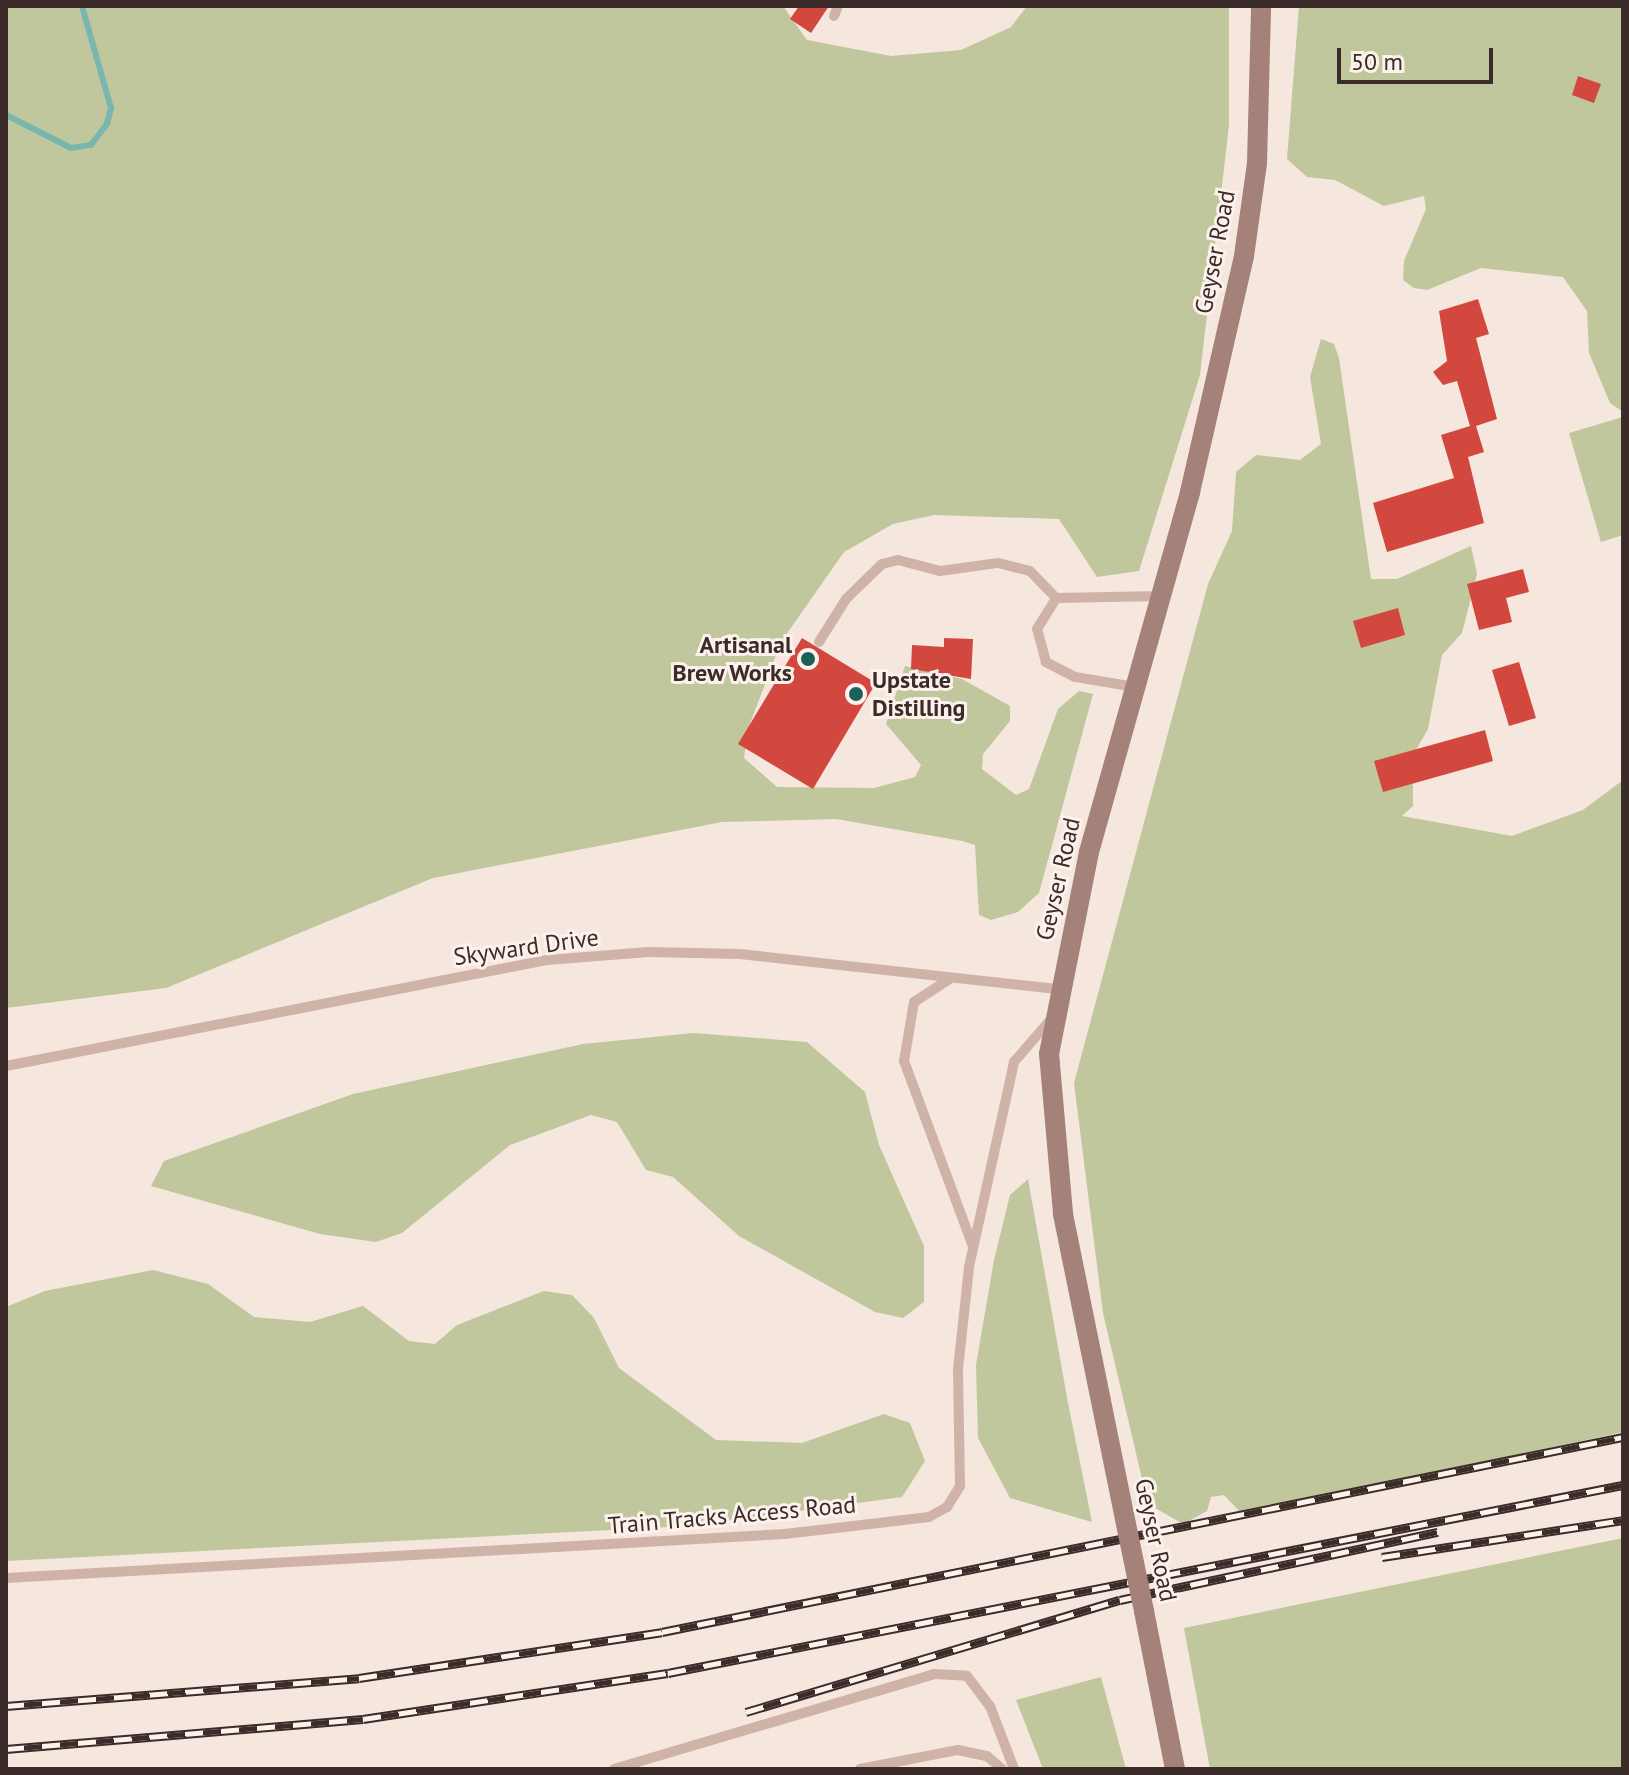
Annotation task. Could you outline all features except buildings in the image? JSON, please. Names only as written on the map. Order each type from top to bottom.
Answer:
[{"type":"street","name":"Geyser Road","points":[[1175,1769],[1063,1213],[1049,1086],[1052,1017],[1161,596],[1244,256],[1257,163],[1261,6]]},
{"type":"lane","points":[[819,642],[846,599],[882,564],[898,560],[940,571],[998,563],[1030,571],[1056,598],[1161,596]]},
{"type":"lane","points":[[1056,598],[1037,629],[1046,662],[1075,677],[1135,687]]},
{"type":"lane","name":"Skyward Drive","points":[[6,1066],[547,960],[740,954],[1059,989]]},
{"type":"lane","points":[[955,977],[932,984],[914,1002],[904,1061],[973,1249]]},
{"type":"lane","name":"Train Tracks Access Road","points":[[6,1578],[722,1539],[929,1517],[947,1507],[960,1486],[958,1369],[973,1249],[1014,1062],[1052,1017]]},
{"type":"lane","points":[[614,1769],[934,1674],[967,1676],[990,1706],[1014,1769]]},
{"type":"lane","points":[[860,1769],[958,1750],[987,1756],[1002,1769]]},
{"type":"green space","points":[[6,6],[783,6],[807,40],[891,56],[961,50],[1011,27],[1027,6],[1229,6],[1229,125],[1200,375],[1139,571],[1097,577],[1059,519],[934,515],[893,524],[844,552],[781,642],[749,726],[744,758],[777,787],[874,788],[915,777],[921,765],[886,724],[905,666],[962,679],[1010,706],[1010,721],[983,754],[982,769],[1016,795],[1029,789],[1058,709],[1079,691],[1093,694],[1039,893],[1018,912],[991,920],[979,915],[975,845],[836,819],[722,822],[433,878],[166,988],[6,1008]]},
{"type":"green space","points":[[1299,6],[1623,6],[1623,412],[1610,403],[1589,353],[1587,311],[1563,277],[1481,268],[1427,290],[1414,288],[1403,280],[1404,261],[1426,209],[1424,196],[1384,206],[1335,180],[1307,177],[1287,159]]},
{"type":"green space","points":[[1321,339],[1334,344],[1339,358],[1371,579],[1397,579],[1471,546],[1477,574],[1462,633],[1442,655],[1428,729],[1413,755],[1413,806],[1402,816],[1512,836],[1583,810],[1623,780],[1623,1432],[1243,1515],[1224,1495],[1211,1497],[1207,1511],[1183,1524],[1148,1504],[1103,1313],[1074,1083],[1208,584],[1232,531],[1236,472],[1256,455],[1300,460],[1321,444],[1310,377]]},
{"type":"green space","points":[[1623,417],[1623,535],[1601,542],[1569,433]]},
{"type":"green space","points":[[693,1033],[807,1042],[865,1092],[879,1145],[924,1246],[924,1302],[903,1318],[875,1312],[739,1236],[673,1177],[646,1170],[617,1122],[591,1115],[510,1145],[402,1233],[376,1242],[320,1234],[151,1186],[164,1161],[353,1094],[583,1044]]},
{"type":"green space","points":[[1028,1179],[1092,1522],[1010,1498],[978,1438],[976,1365],[994,1260],[1010,1195]]},
{"type":"green space","points":[[153,1270],[208,1284],[254,1317],[310,1322],[363,1306],[409,1341],[435,1344],[457,1325],[544,1291],[572,1295],[594,1318],[619,1368],[716,1440],[802,1443],[884,1414],[910,1423],[925,1461],[902,1497],[688,1526],[6,1561],[6,1307],[45,1291]]},
{"type":"green space","points":[[1623,1538],[1623,1769],[1210,1769],[1184,1628]]},
{"type":"green space","points":[[1101,1677],[1126,1769],[1043,1769],[1016,1700]]},
{"type":"waterway","points":[[6,115],[71,148],[91,145],[107,124],[111,108],[82,6]]},
{"type":"railway","points":[[6,1706],[359,1678],[662,1632],[1623,1437]]},
{"type":"railway","points":[[6,1749],[363,1719],[668,1673],[1623,1485]]},
{"type":"railway","points":[[1382,1557],[1623,1520]]},
{"type":"railway","points":[[746,1712],[1120,1600],[1438,1532]]},
{"type":"place","name":"Artisanal Brew Works","points":[[808,659]]},
{"type":"place","name":"Upstate Distilling","points":[[856,694]]}]
